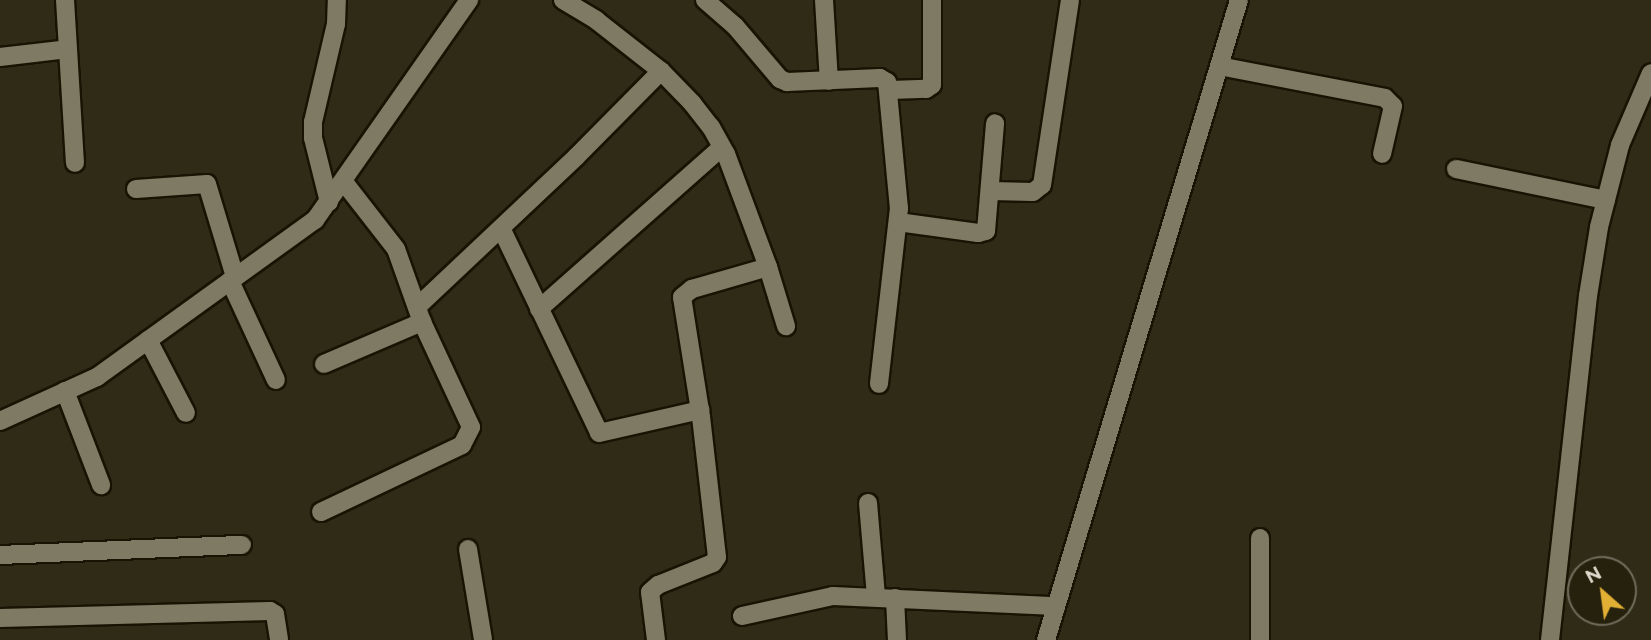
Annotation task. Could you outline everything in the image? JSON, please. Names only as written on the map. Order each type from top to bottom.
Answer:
[{"type":"street","points":[[65,0],[75,163]]},
{"type":"street","points":[[329,202],[313,138],[313,122],[336,24],[337,0]]},
{"type":"street","points":[[1,418],[96,377],[315,220],[468,0]]},
{"type":"street","points":[[563,0],[596,20],[661,71],[692,103],[722,147],[768,267],[786,326]]},
{"type":"street","points":[[705,0],[735,26],[780,79],[829,81],[880,78],[887,82],[890,90],[898,222],[879,384]]},
{"type":"street","points":[[824,0],[829,81]]},
{"type":"street","points":[[890,90],[926,89],[932,85],[932,0]]},
{"type":"street","points":[[991,191],[1033,192],[1042,185],[1070,0]]},
{"type":"street","points":[[1046,640],[1239,0]]},
{"type":"street","points":[[0,57],[68,49]]},
{"type":"street","points":[[1219,66],[1384,98],[1393,106],[1382,154]]},
{"type":"street","points":[[324,364],[419,315],[501,228],[661,71]]},
{"type":"street","points":[[1550,640],[1588,296],[1606,200],[1620,145],[1651,73]]},
{"type":"street","points":[[898,222],[978,233],[986,231],[995,123]]},
{"type":"street","points":[[539,309],[722,147]]},
{"type":"street","points":[[1456,169],[1606,200]]},
{"type":"street","points":[[321,512],[462,445],[469,436],[471,427],[419,315],[396,248],[343,181]]},
{"type":"street","points":[[136,189],[207,184],[233,279],[276,380]]},
{"type":"street","points":[[501,228],[599,433],[700,410]]},
{"type":"street","points":[[656,640],[657,629],[650,592],[658,585],[713,564],[717,557],[700,410],[682,297],[692,289],[768,267]]},
{"type":"street","points":[[148,340],[186,413]]},
{"type":"street","points":[[65,391],[101,485]]},
{"type":"street","points":[[868,503],[876,597]]},
{"type":"street","points":[[1260,538],[1260,640]]},
{"type":"street","points":[[0,555],[242,545]]},
{"type":"street","points":[[468,549],[483,640]]},
{"type":"street","points":[[742,616],[807,599],[876,597],[1056,606]]},
{"type":"street","points":[[895,598],[897,640]]},
{"type":"street","points":[[0,618],[270,611],[275,614],[279,640]]}]
